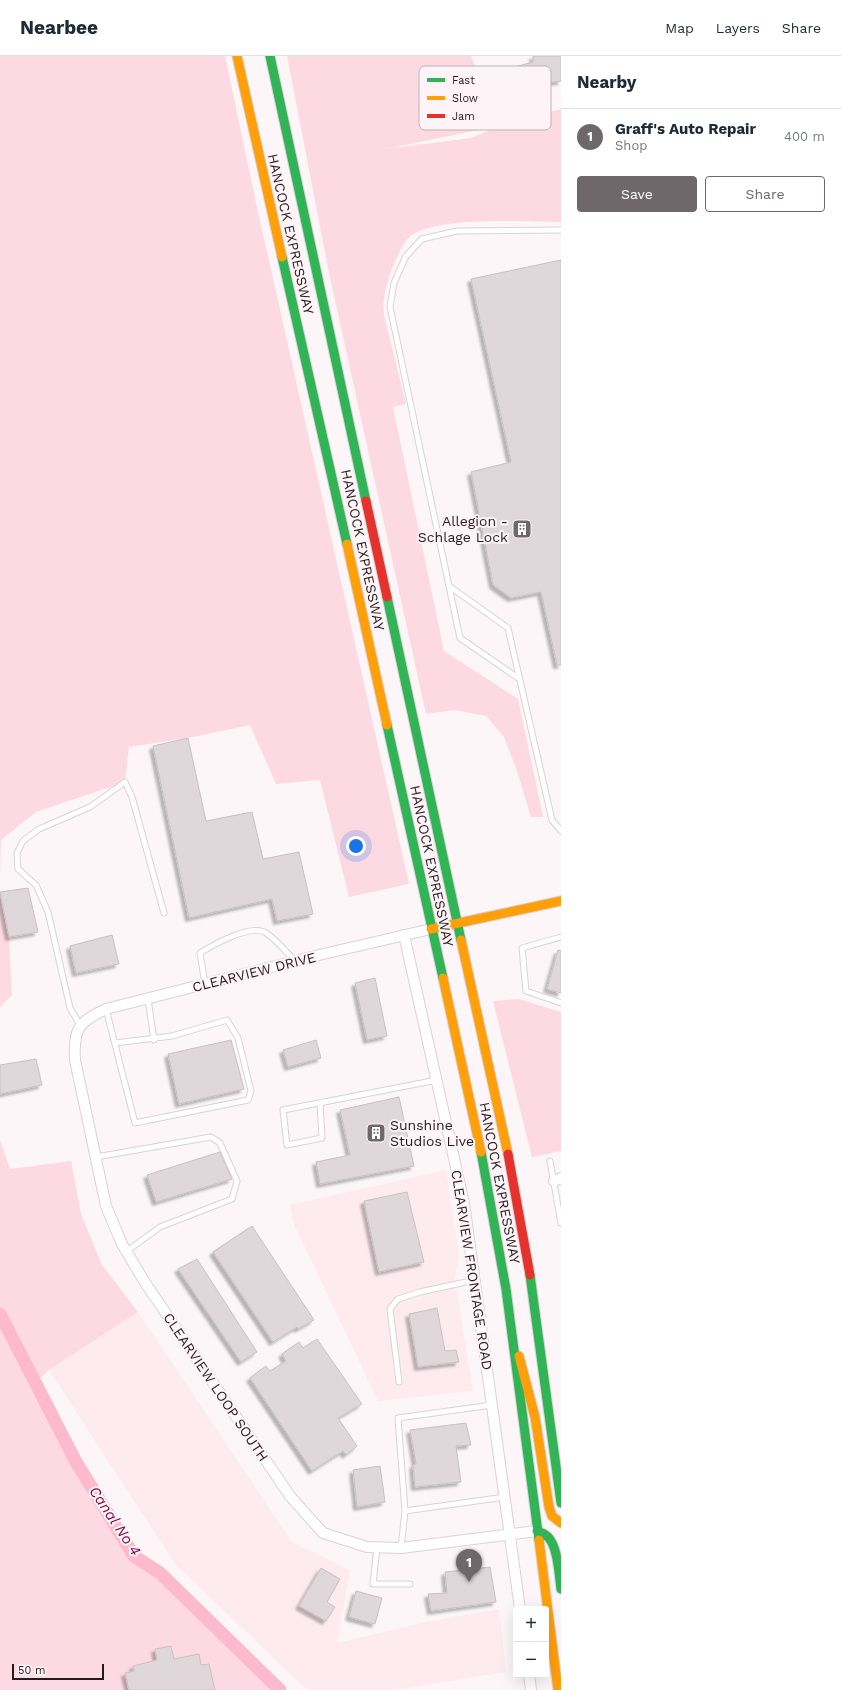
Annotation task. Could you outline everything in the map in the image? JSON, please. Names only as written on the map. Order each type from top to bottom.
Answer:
[{"type":"main road","name":"HANCOCK EXPRESSWAY","points":[[237,56],[266,189],[330,463],[488,1184],[511,1330],[558,1690]]},
{"type":"main road","name":"HANCOCK EXPRESSWAY","points":[[270,56],[514,1184],[526,1249],[561,1503]]},
{"type":"main road","points":[[431,929],[561,901]]},
{"type":"main road","points":[[511,1330],[523,1366],[535,1417],[549,1507],[552,1516],[561,1523]]},
{"type":"main road","points":[[537,1532],[545,1534],[550,1538],[553,1546],[561,1588]]},
{"type":"street","name":"CLEARVIEW DRIVE","points":[[80,1025],[89,1018],[106,1009],[295,961],[431,929]]},
{"type":"street","name":"CLEARVIEW FRONTAGE ROAD","points":[[404,935],[464,1203],[520,1606]]},
{"type":"street","name":"CLEARVIEW LOOP SOUTH","points":[[80,1025],[76,1034],[74,1049],[75,1060],[106,1206],[127,1251],[144,1281],[290,1496],[323,1533],[367,1547],[401,1548],[537,1532]]},
{"type":"street","points":[[529,1678],[531,1690]]},
{"type":"lane","points":[[518,678],[460,638],[390,307],[394,283],[406,256],[422,239],[457,231],[561,230]]},
{"type":"lane","points":[[449,586],[508,628],[518,678],[552,820],[561,831]]},
{"type":"lane","points":[[80,1025],[70,1008],[48,912],[36,885],[18,869],[17,853],[23,841],[39,829],[90,807],[125,782],[132,797],[164,913]]},
{"type":"lane","points":[[205,984],[200,953],[220,941],[251,930],[265,932],[295,961]]},
{"type":"lane","points":[[561,937],[522,948],[526,991],[561,1003]]},
{"type":"lane","points":[[148,999],[154,1040]]},
{"type":"lane","points":[[106,1009],[135,1123],[248,1100],[251,1091],[238,1038],[226,1020],[154,1040],[115,1043]]},
{"type":"lane","points":[[320,1103],[322,1138],[287,1145],[283,1110],[437,1080]]},
{"type":"lane","points":[[96,1157],[211,1137],[220,1143],[237,1181],[232,1199],[160,1227],[127,1251]]},
{"type":"lane","points":[[550,1161],[557,1180],[561,1223]]},
{"type":"lane","points":[[399,1382],[390,1309],[398,1299],[475,1280]]},
{"type":"lane","points":[[401,1548],[405,1511],[398,1418],[492,1405]]},
{"type":"lane","points":[[405,1511],[505,1497]]},
{"type":"lane","points":[[378,1547],[373,1584],[410,1584]]},
{"type":"shaded area","points":[[0,56],[225,56],[256,203],[409,884],[349,897],[320,780],[276,784],[250,725],[188,738],[129,747],[125,782],[36,812],[1,840],[0,875]]},
{"type":"shaded area","points":[[287,56],[471,56],[475,66],[419,66],[419,130],[478,130],[386,149],[471,138],[490,130],[551,130],[551,112],[561,109],[561,222],[465,222],[428,228],[413,234],[408,238],[398,254],[387,284],[384,304],[384,315],[406,404],[393,407],[444,651],[518,699],[543,817],[531,817],[517,771],[504,737],[486,716],[455,710],[426,714],[329,273]]},
{"type":"shaded area","points":[[0,894],[9,937],[12,995],[0,1007]]},
{"type":"shaded area","points":[[519,999],[561,1012],[561,1151],[532,1157],[493,1001]]},
{"type":"shaded area","points":[[0,1140],[10,1169],[71,1161],[81,1214],[102,1265],[138,1312],[49,1370],[36,1382],[96,1493],[134,1556],[160,1573],[278,1690],[0,1690]]},
{"type":"shaded area","points":[[446,1170],[459,1256],[455,1278],[473,1391],[378,1401],[294,1224],[290,1205]]},
{"type":"shaded area","points":[[138,1312],[292,1542],[350,1570],[337,1643],[426,1622],[499,1609],[506,1672],[395,1690],[307,1690],[175,1564],[49,1370]]},
{"type":"building","points":[[533,56],[561,56],[561,81],[551,82],[551,66],[518,66],[533,62]]},
{"type":"building","name":"Allegion - Schlage Lock","points":[[561,260],[561,665],[557,665],[541,592],[511,598],[493,585],[471,472],[511,462],[471,279]]},
{"type":"building","points":[[188,738],[206,821],[252,812],[263,859],[299,852],[313,914],[277,921],[272,899],[189,918],[153,746]]},
{"type":"building","points":[[28,888],[38,932],[9,937],[0,892]]},
{"type":"building","points":[[112,935],[119,964],[76,973],[70,946]]},
{"type":"building","points":[[558,950],[561,951],[561,993],[547,989]]},
{"type":"building","points":[[375,978],[387,1036],[367,1040],[355,983]]},
{"type":"building","points":[[231,1040],[244,1089],[179,1104],[168,1054]]},
{"type":"building","points":[[316,1040],[321,1058],[288,1067],[283,1050]]},
{"type":"building","points":[[36,1059],[42,1085],[0,1094],[0,1065]]},
{"type":"building","name":"Sunshine Studios Live","points":[[399,1097],[414,1166],[320,1184],[316,1162],[350,1155],[340,1110]]},
{"type":"building","points":[[220,1152],[232,1179],[156,1202],[147,1175]]},
{"type":"building","points":[[407,1192],[424,1262],[379,1272],[364,1201]]},
{"type":"building","points":[[252,1226],[314,1320],[298,1329],[297,1327],[273,1342],[213,1252]]},
{"type":"building","points":[[197,1259],[257,1352],[241,1362],[178,1269]]},
{"type":"building","points":[[437,1308],[445,1351],[456,1350],[459,1362],[418,1367],[409,1314]]},
{"type":"building","points":[[317,1339],[362,1404],[338,1418],[357,1446],[346,1455],[343,1451],[312,1471],[250,1378],[266,1366],[270,1371],[286,1361],[282,1354],[299,1342],[303,1348]]},
{"type":"building","points":[[466,1423],[471,1445],[456,1446],[461,1482],[415,1487],[413,1465],[416,1464],[410,1430]]},
{"type":"building","points":[[380,1466],[385,1502],[357,1507],[353,1470]]},
{"type":"building","points":[[490,1567],[496,1602],[431,1611],[428,1594],[447,1593],[445,1572]]},
{"type":"building","points":[[321,1568],[340,1579],[327,1602],[335,1607],[326,1621],[299,1606]]},
{"type":"building","points":[[356,1591],[382,1598],[375,1624],[349,1617]]},
{"type":"building","points":[[171,1646],[174,1659],[199,1654],[201,1665],[209,1664],[215,1690],[129,1690],[125,1673],[134,1671],[133,1666],[157,1660],[155,1649]]},
{"type":"waterway","name":"Canal No 4","points":[[0,1314],[76,1462],[134,1556],[160,1573],[280,1690]]},
{"type":"traffic: fast","points":[[270,56],[366,501]]},
{"type":"traffic: fast","points":[[282,257],[347,544]]},
{"type":"traffic: fast","points":[[387,597],[461,940]]},
{"type":"traffic: fast","points":[[387,725],[443,978]]},
{"type":"traffic: fast","points":[[481,1152],[506,1289],[539,1540]]},
{"type":"traffic: fast","points":[[530,1275],[561,1503]]},
{"type":"traffic: fast","points":[[537,1531],[548,1537],[554,1547],[558,1562],[561,1589]]},
{"type":"traffic: slow","points":[[237,56],[282,257]]},
{"type":"traffic: slow","points":[[347,544],[387,725]]},
{"type":"traffic: slow","points":[[431,929],[561,901]]},
{"type":"traffic: slow","points":[[461,940],[508,1154]]},
{"type":"traffic: slow","points":[[443,978],[481,1152]]},
{"type":"traffic: slow","points":[[519,1356],[535,1417],[549,1507],[552,1516],[561,1523]]},
{"type":"traffic: slow","points":[[539,1540],[558,1690]]},
{"type":"traffic: jam","points":[[366,501],[387,597]]},
{"type":"traffic: jam","points":[[508,1154],[530,1275]]},
{"type":"place","name":"Allegion - Schlage Lock","points":[[522,529]]},
{"type":"place","name":"Sunshine Studios Live","points":[[376,1133]]},
{"type":"place","name":"Graff's Auto Repair","points":[[469,1582]]}]
